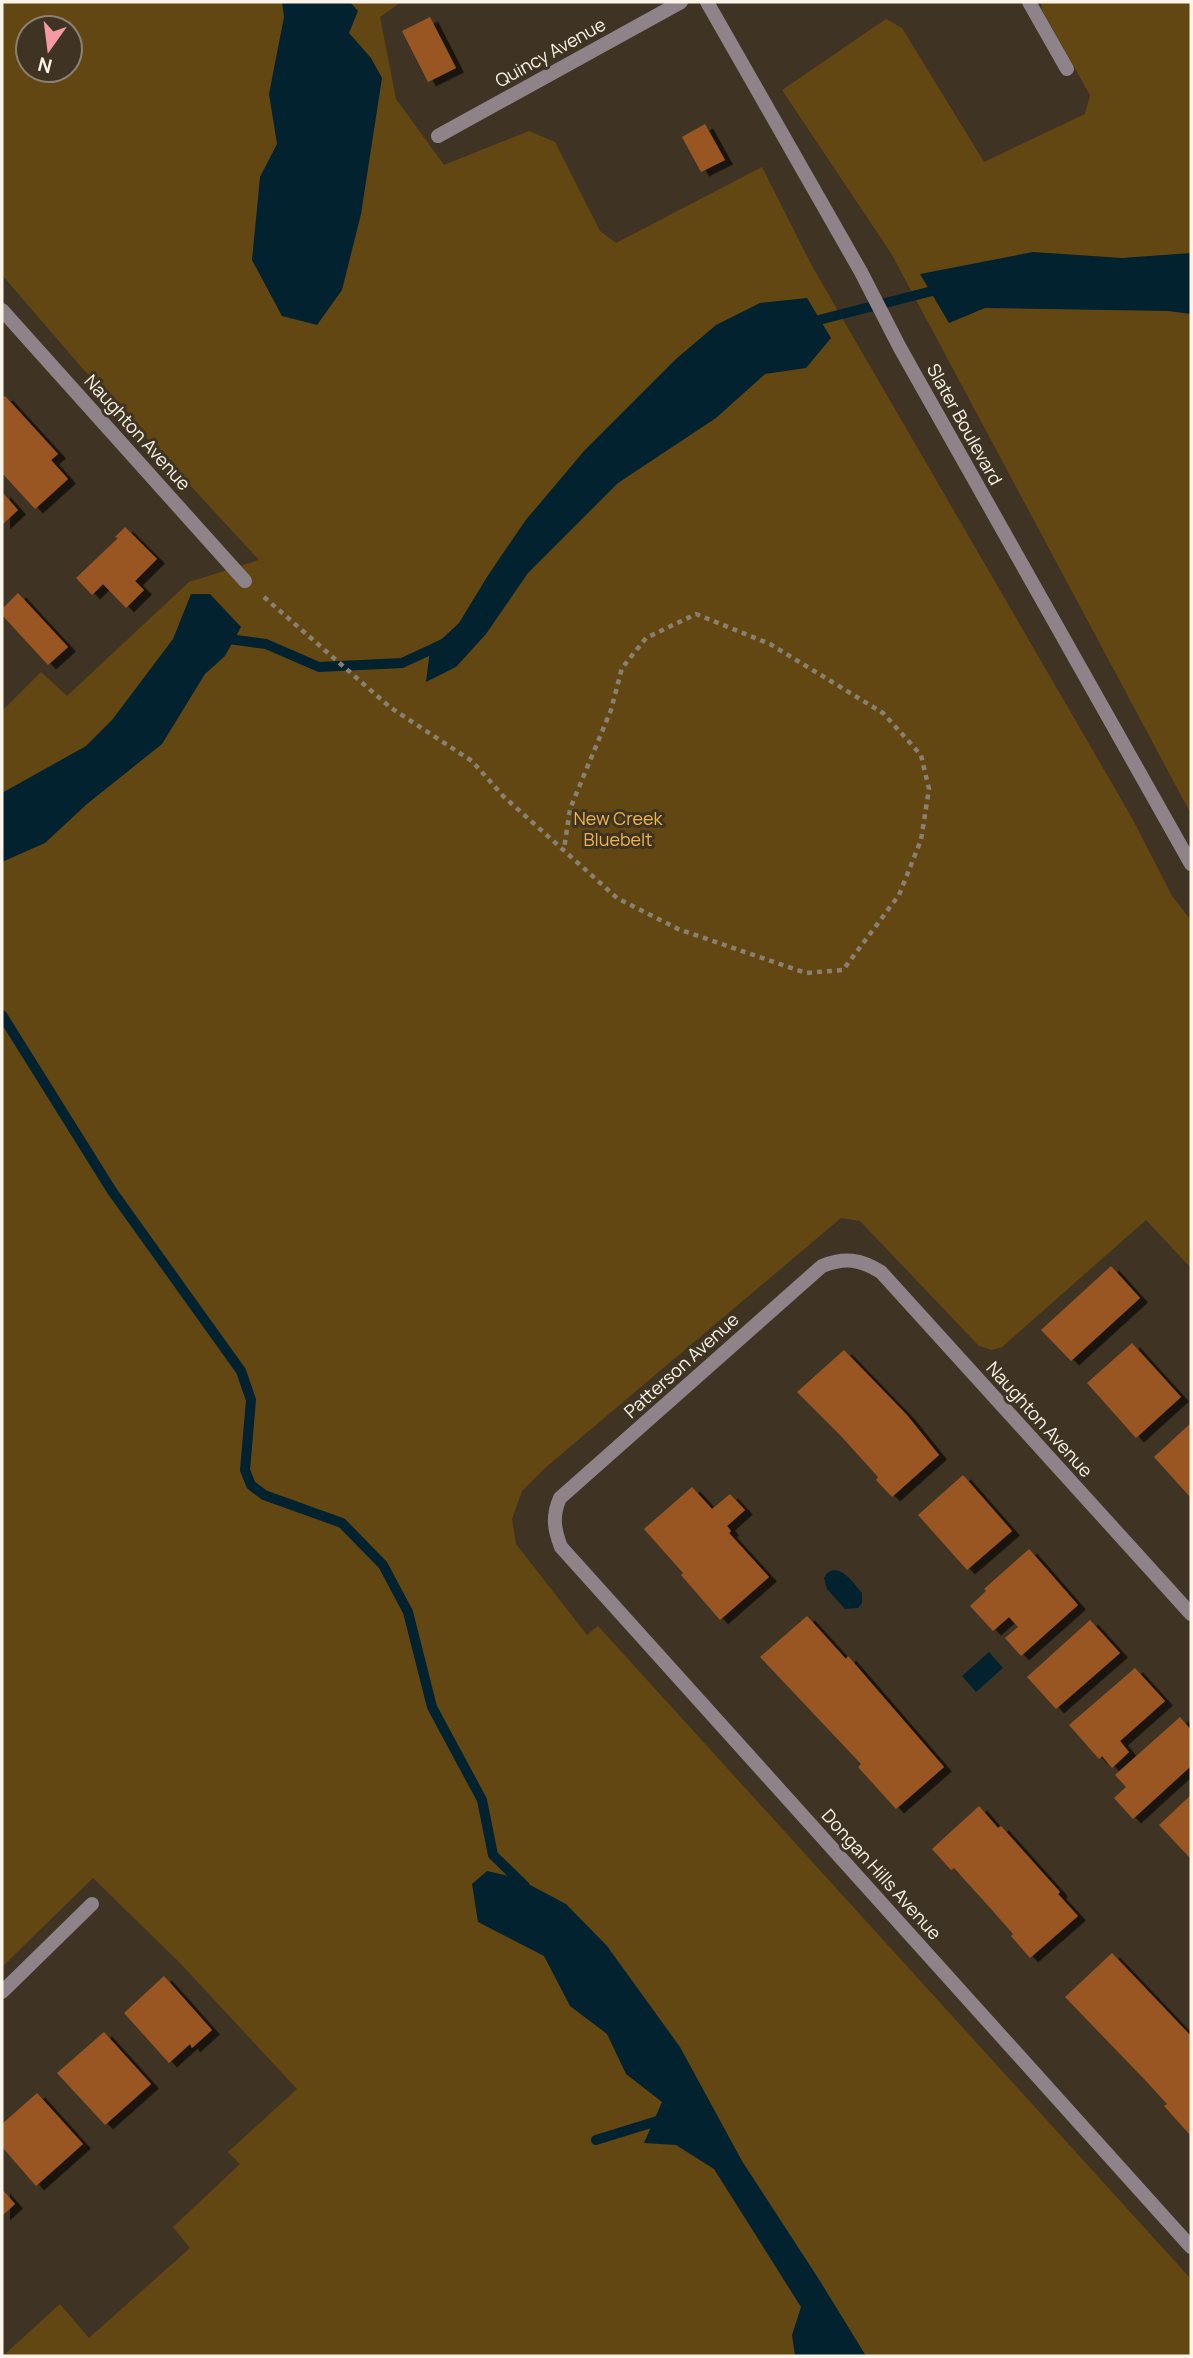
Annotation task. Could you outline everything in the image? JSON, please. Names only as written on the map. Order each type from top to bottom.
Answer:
[{"type":"street","name":"Quincy Avenue","points":[[438,136],[681,2]]},
{"type":"street","name":"Slater Boulevard","points":[[707,2],[1191,864]]},
{"type":"street","points":[[1030,2],[1067,69]]},
{"type":"street","name":"Naughton Avenue","points":[[2,310],[245,580]]},
{"type":"street","name":"Naughton Avenue","points":[[853,1259],[867,1263],[881,1272],[1191,1615]]},
{"type":"street","name":"Patterson Avenue","points":[[554,1522],[555,1509],[561,1497],[821,1266],[838,1260],[853,1259]]},
{"type":"street","name":"Dongan Hills Avenue","points":[[554,1522],[561,1547],[1191,2247]]},
{"type":"street","points":[[2,1992],[92,1904]]},
{"type":"path","points":[[284,613],[391,708],[472,761],[503,796],[617,898],[678,929],[806,973],[843,970],[899,895],[920,840],[929,789],[921,755],[883,713],[770,644],[696,614],[646,638],[622,668],[611,710],[570,809],[565,849]]},
{"type":"green space","name":"New Creek Bluebelt","points":[[2,2],[401,2],[380,17],[396,99],[444,165],[529,131],[555,142],[600,231],[616,243],[762,167],[812,266],[1132,818],[1172,896],[1191,920],[1191,1268],[1146,1220],[1002,1347],[992,1350],[979,1346],[860,1221],[841,1218],[545,1468],[522,1491],[512,1519],[516,1544],[587,1635],[598,1626],[1191,2279],[1191,2356],[2,2356],[2,2352],[4,2355],[60,2304],[89,2338],[190,2248],[173,2227],[240,2164],[228,2152],[297,2089],[180,1963],[93,1878],[2,1967],[2,711],[41,672],[67,696],[189,582],[259,560],[83,369],[2,275]]},
{"type":"green space","points":[[1041,2],[1191,2],[1191,814],[891,253],[782,90],[886,19],[902,28],[984,162],[1085,114],[1090,95],[1042,10]]},
{"type":"water","points":[[282,2],[350,2],[358,11],[349,33],[371,58],[382,78],[361,214],[342,290],[317,325],[282,316],[252,260],[260,177],[277,144],[269,94],[284,17]]},
{"type":"water","points":[[1033,252],[1122,258],[1191,253],[1191,314],[1168,311],[985,308],[949,323],[920,274]]},
{"type":"water","points":[[807,298],[831,338],[806,368],[765,374],[716,418],[618,483],[528,573],[486,634],[456,667],[426,682],[430,650],[459,623],[525,521],[584,451],[676,359],[716,325],[760,303]]},
{"type":"water","points":[[191,594],[210,594],[241,627],[225,656],[205,674],[162,744],[87,804],[45,843],[2,862],[2,793],[86,746],[112,720],[173,639]]},
{"type":"water","points":[[833,1570],[846,1575],[862,1593],[862,1603],[858,1608],[845,1609],[827,1589],[824,1578]]},
{"type":"water","points":[[989,1652],[1003,1668],[976,1692],[962,1676]]},
{"type":"water","points":[[487,1871],[517,1878],[566,1904],[607,1946],[680,2047],[742,2161],[866,2356],[795,2356],[792,2335],[801,2307],[714,2169],[676,2145],[644,2143],[662,2102],[626,2074],[607,2034],[570,2006],[544,1956],[478,1922],[472,1884]]},
{"type":"building","points":[[430,17],[456,68],[428,82],[402,31]]},
{"type":"building","points":[[705,124],[725,160],[701,172],[682,137]]},
{"type":"building","points":[[5,396],[58,454],[51,460],[68,479],[35,509],[2,473],[2,398]]},
{"type":"building","points":[[2,492],[18,510],[2,525]]},
{"type":"building","points":[[125,527],[157,559],[135,581],[144,590],[126,608],[103,584],[92,595],[76,578],[118,538],[115,537]]},
{"type":"building","points":[[18,593],[68,647],[48,665],[2,615],[2,609]]},
{"type":"building","points":[[1111,1266],[1140,1298],[1071,1361],[1041,1330]]},
{"type":"building","points":[[1132,1343],[1181,1397],[1136,1438],[1087,1383]]},
{"type":"building","points":[[844,1350],[907,1415],[939,1455],[892,1497],[841,1436],[797,1392]]},
{"type":"building","points":[[1191,1423],[1191,1498],[1154,1457]]},
{"type":"building","points":[[963,1475],[1012,1531],[967,1570],[918,1515]]},
{"type":"building","points":[[692,1487],[712,1509],[730,1494],[745,1510],[727,1526],[731,1531],[729,1533],[769,1577],[720,1620],[644,1529]]},
{"type":"building","points":[[1029,1549],[1078,1605],[1021,1656],[1005,1638],[1018,1627],[1009,1617],[993,1631],[970,1606],[986,1591],[984,1589]]},
{"type":"building","points":[[807,1616],[846,1659],[848,1656],[944,1767],[896,1809],[858,1767],[861,1764],[760,1657]]},
{"type":"building","points":[[1090,1620],[1120,1653],[1056,1709],[1027,1677]]},
{"type":"building","points":[[1135,1668],[1165,1701],[1120,1741],[1129,1752],[1112,1768],[1102,1756],[1099,1759],[1069,1725]]},
{"type":"building","points":[[1180,1717],[1191,1730],[1191,1766],[1133,1819],[1114,1798],[1126,1787],[1115,1775]]},
{"type":"building","points":[[1191,1795],[1191,1855],[1189,1857],[1159,1825]]},
{"type":"building","points":[[979,1806],[998,1828],[1001,1826],[1078,1916],[1030,1958],[992,1910],[954,1868],[951,1870],[932,1849]]},
{"type":"building","points":[[1112,1953],[1191,2036],[1191,2136],[1164,2106],[1167,2104],[1065,1997]]},
{"type":"building","points":[[164,1976],[212,2030],[192,2048],[190,2044],[169,2063],[124,2013]]},
{"type":"building","points":[[104,2032],[151,2084],[105,2125],[57,2073]]},
{"type":"building","points":[[37,2093],[83,2144],[36,2186],[2,2147],[2,2124]]},
{"type":"building","points":[[2,2189],[15,2204],[2,2216]]},
{"type":"waterway","points":[[807,323],[944,288]]},
{"type":"waterway","points":[[221,638],[266,644],[319,667],[402,663],[443,644]]},
{"type":"waterway","points":[[2,1015],[112,1191],[241,1371],[251,1400],[245,1470],[251,1485],[264,1495],[342,1523],[383,1565],[408,1612],[432,1707],[482,1800],[493,1855],[525,1886]]},
{"type":"waterway","points":[[596,2140],[667,2118]]}]
